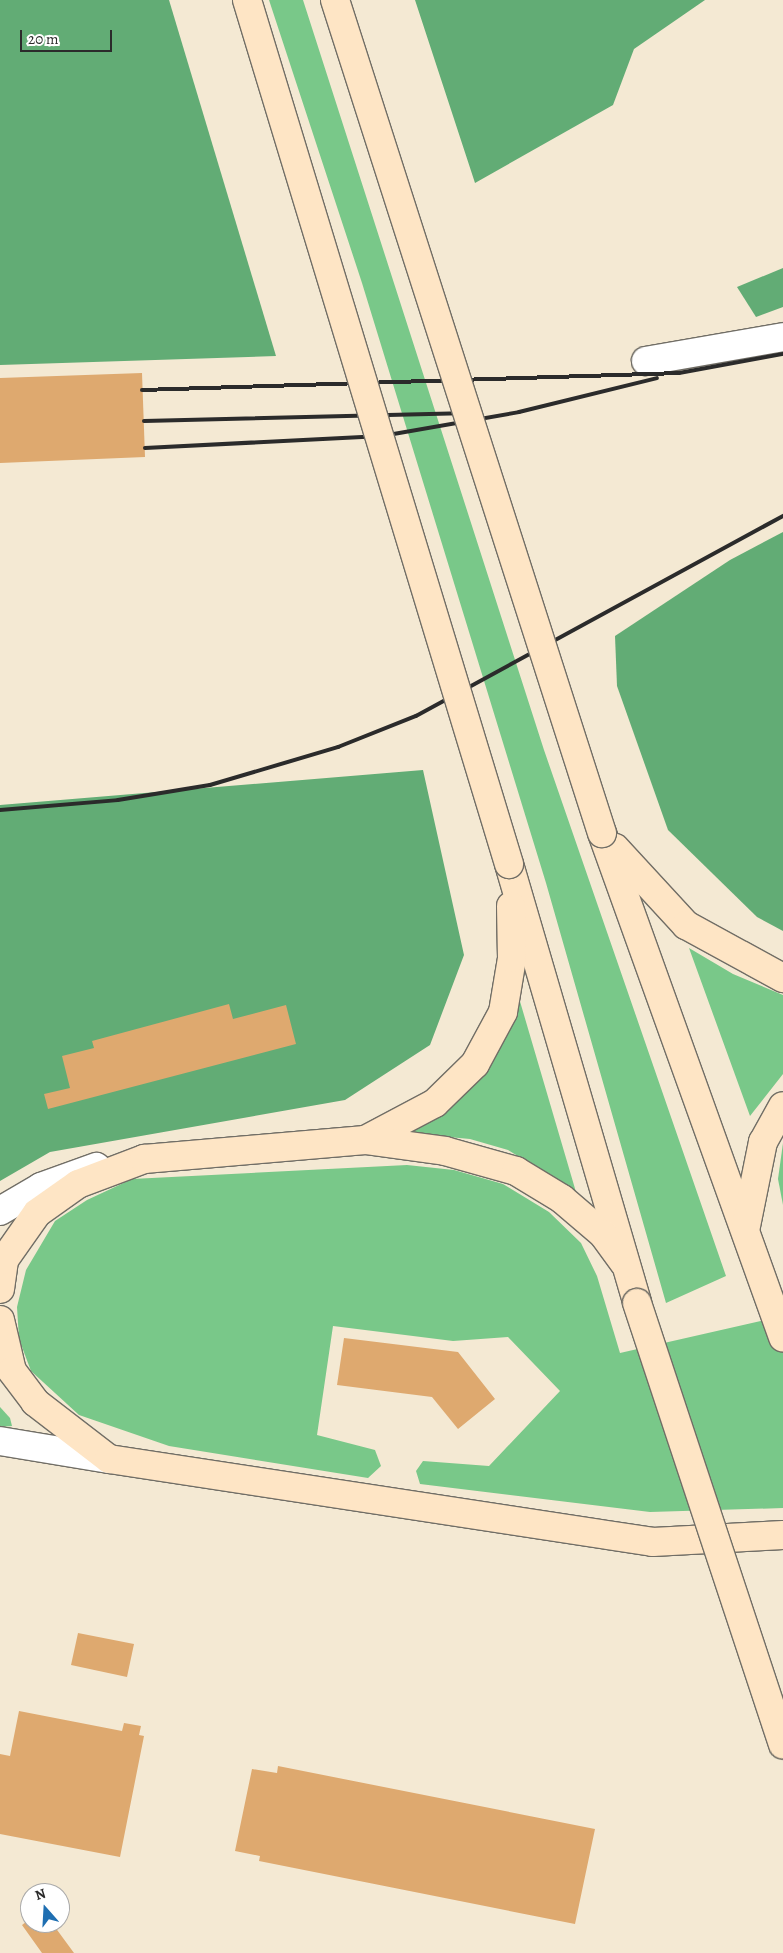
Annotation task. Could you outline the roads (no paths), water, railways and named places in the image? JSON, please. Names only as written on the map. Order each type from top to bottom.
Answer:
[{"type":"main road","points":[[247,0],[509,864],[624,1263],[783,1745]]},
{"type":"main road","points":[[334,0],[602,833],[748,1231],[783,1337]]},
{"type":"main road","points":[[602,833],[686,925],[783,978]]},
{"type":"main road","points":[[365,1140],[435,1103],[476,1064],[503,1012],[512,958],[509,864]]},
{"type":"main road","points":[[748,1231],[763,1142],[783,1106]]},
{"type":"main road","points":[[0,1289],[4,1260],[37,1214],[78,1184],[144,1159],[365,1140],[445,1151],[516,1171],[562,1199],[603,1234],[624,1263]]},
{"type":"main road","points":[[0,1320],[12,1371],[35,1402],[109,1460],[653,1542],[783,1535]]},
{"type":"street","points":[[646,361],[783,337]]},
{"type":"street","points":[[0,1211],[58,1180],[101,1165],[144,1159]]},
{"type":"street","points":[[0,1442],[109,1460]]},
{"type":"railway","points":[[142,390],[679,373],[783,354]]},
{"type":"railway","points":[[145,448],[382,436],[519,412],[657,378]]},
{"type":"railway","points":[[144,421],[481,413]]},
{"type":"railway","points":[[0,810],[118,800],[210,785],[338,747],[416,716],[783,516]]}]
